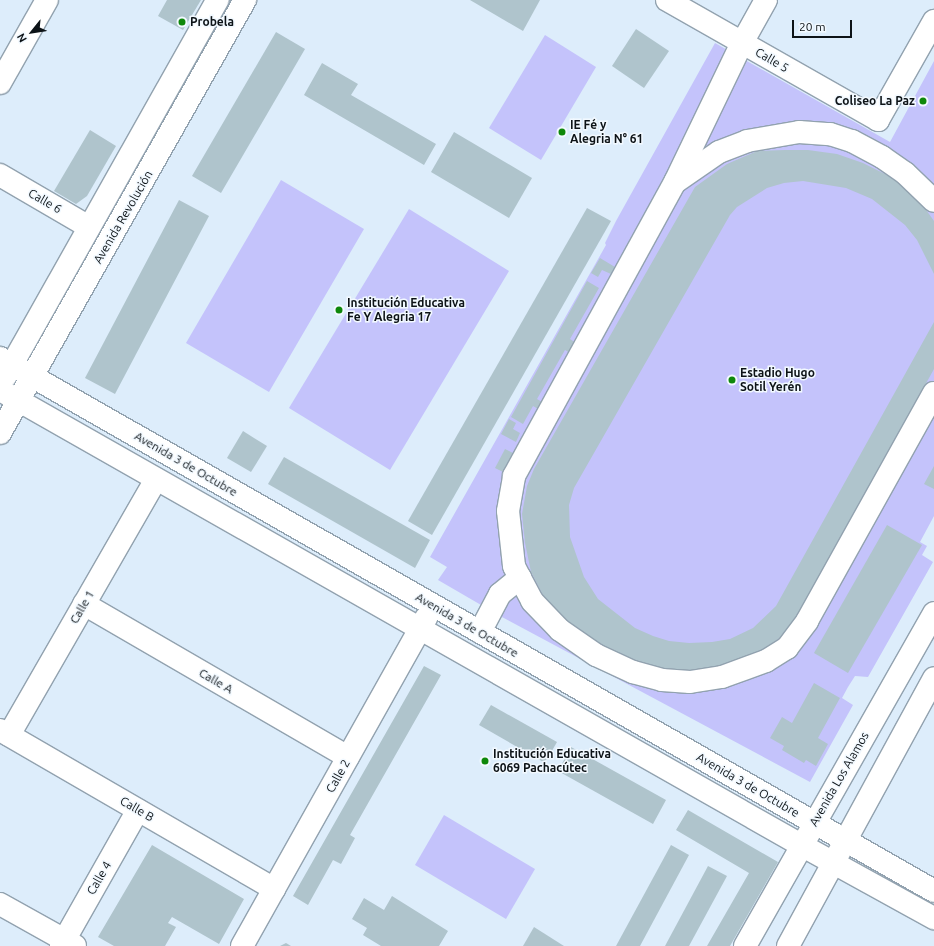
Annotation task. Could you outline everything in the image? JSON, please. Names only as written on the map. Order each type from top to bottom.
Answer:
[{"type":"street","points":[[0,82],[47,0]]},
{"type":"street","name":"Avenida Revolución","points":[[0,385],[6,361],[89,227],[217,0]]},
{"type":"street","name":"Avenida Revolución","points":[[0,433],[9,395],[32,376],[245,0]]},
{"type":"street","name":"Calle 5","points":[[667,0],[878,120],[934,21]]},
{"type":"street","points":[[766,0],[742,43],[675,182],[514,476],[508,511],[514,566],[532,601],[560,630],[596,655],[633,672],[662,680],[690,682],[722,677],[766,661],[787,648],[807,621],[934,392]]},
{"type":"street","points":[[675,182],[719,152],[747,141],[799,132],[830,134],[852,141],[882,157],[905,173],[934,201]]},
{"type":"street","name":"Calle 6","points":[[0,176],[89,227]]},
{"type":"street","name":"Avenida 3 de Octubre","points":[[6,361],[934,891]]},
{"type":"street","points":[[9,395],[801,845],[934,918]]},
{"type":"street","name":"Calle 1","points":[[4,732],[84,604],[164,483],[185,463]]},
{"type":"street","points":[[480,632],[500,594],[520,578]]},
{"type":"street","name":"Calle A","points":[[84,604],[348,757]]},
{"type":"street","name":"Calle 2","points":[[242,946],[434,606]]},
{"type":"street","name":"Avenida Los Alamos","points":[[744,946],[934,613]]},
{"type":"street","points":[[788,946],[834,863],[845,840],[927,706],[934,678]]},
{"type":"street","name":"Calle B","points":[[4,732],[274,889]]},
{"type":"street","name":"Calle 4","points":[[67,944],[138,810]]},
{"type":"street","points":[[0,904],[67,944]]},
{"type":"shaded area","points":[[545,35],[596,67],[541,160],[489,128]]},
{"type":"shaded area","name":"Estadio Hugo Sotil Yerén","points":[[715,43],[890,142],[934,61],[934,516],[920,542],[927,546],[922,555],[933,562],[868,677],[855,676],[848,687],[842,698],[853,705],[810,782],[500,616],[438,580],[447,567],[430,557],[606,245],[605,243],[616,221]]},
{"type":"shaded area","points":[[281,180],[364,229],[269,392],[186,343]]},
{"type":"shaded area","points":[[409,209],[509,271],[390,470],[289,408]]},
{"type":"shaded area","points":[[444,815],[535,869],[506,919],[415,865]]},
{"type":"building","points":[[167,0],[201,0],[183,30],[158,16]]},
{"type":"building","points":[[470,0],[540,0],[523,31]]},
{"type":"building","points":[[636,29],[669,51],[644,88],[612,66]]},
{"type":"building","points":[[276,32],[305,49],[221,193],[192,176]]},
{"type":"building","points":[[322,63],[358,84],[351,95],[436,144],[424,165],[304,95]]},
{"type":"building","points":[[90,130],[116,146],[87,196],[76,204],[54,191]]},
{"type":"building","points":[[454,132],[532,178],[509,218],[431,172]]},
{"type":"building","points":[[808,150],[837,154],[863,163],[895,179],[922,204],[934,221],[934,274],[917,240],[905,225],[872,199],[846,188],[803,181],[784,183],[767,188],[737,207],[730,215],[574,488],[569,505],[570,537],[584,577],[598,599],[635,628],[669,641],[689,643],[712,642],[730,639],[753,628],[776,606],[934,322],[934,369],[796,619],[785,634],[753,658],[698,674],[662,671],[614,656],[564,622],[546,601],[531,572],[525,543],[522,514],[527,486],[534,469],[695,187],[727,164],[757,151]]},
{"type":"building","points":[[179,200],[209,216],[115,394],[85,378]]},
{"type":"building","points":[[587,208],[611,221],[432,535],[408,521]]},
{"type":"building","points":[[600,258],[615,267],[611,274],[602,270],[598,277],[591,273]]},
{"type":"building","points":[[587,281],[599,288],[570,339],[576,343],[570,353],[565,350],[537,399],[542,402],[538,409],[533,406],[523,424],[511,417]]},
{"type":"building","points":[[509,419],[516,423],[513,429],[520,433],[516,442],[501,434]]},
{"type":"building","points":[[243,431],[267,446],[251,472],[227,458]]},
{"type":"building","points":[[505,449],[515,454],[505,473],[495,468]]},
{"type":"building","points":[[284,457],[430,540],[415,568],[268,484]]},
{"type":"building","points":[[934,466],[934,489],[924,484]]},
{"type":"building","points":[[887,525],[922,545],[848,673],[814,653]]},
{"type":"building","points":[[424,666],[441,675],[350,835],[355,838],[341,864],[333,860],[308,905],[293,896]]},
{"type":"building","points":[[814,683],[840,698],[818,738],[828,744],[816,766],[806,760],[804,763],[782,750],[784,746],[770,738],[782,717],[792,723]]},
{"type":"building","points":[[491,705],[557,742],[545,763],[479,725]]},
{"type":"building","points":[[571,747],[666,800],[653,824],[558,771]]},
{"type":"building","points":[[688,810],[778,862],[730,946],[707,946],[749,873],[676,830]]},
{"type":"building","points":[[152,845],[244,899],[219,944],[172,917],[168,923],[176,927],[165,946],[114,946],[98,937]]},
{"type":"building","points":[[671,845],[689,855],[640,946],[616,946]]},
{"type":"building","points":[[708,866],[727,876],[689,946],[665,946]]},
{"type":"building","points":[[392,896],[448,931],[439,946],[381,946],[363,935],[367,928],[352,919],[364,898],[384,910]]},
{"type":"building","points":[[534,927],[564,946],[523,946]]},
{"type":"building","points":[[286,943],[291,946],[280,946]]},
{"type":"place","name":"Probela","points":[[182,22]]},
{"type":"place","name":"Coliseo La Paz","points":[[923,101]]},
{"type":"place","name":"IE Fé y Alegria N° 61","points":[[562,132]]},
{"type":"place","name":"Institución Educativa Fe Y Alegria 17","points":[[339,310]]},
{"type":"place","name":"Estadio Hugo Sotil Yerén","points":[[732,380]]},
{"type":"place","name":"Institución Educativa 6069 Pachacútec","points":[[485,761]]}]
